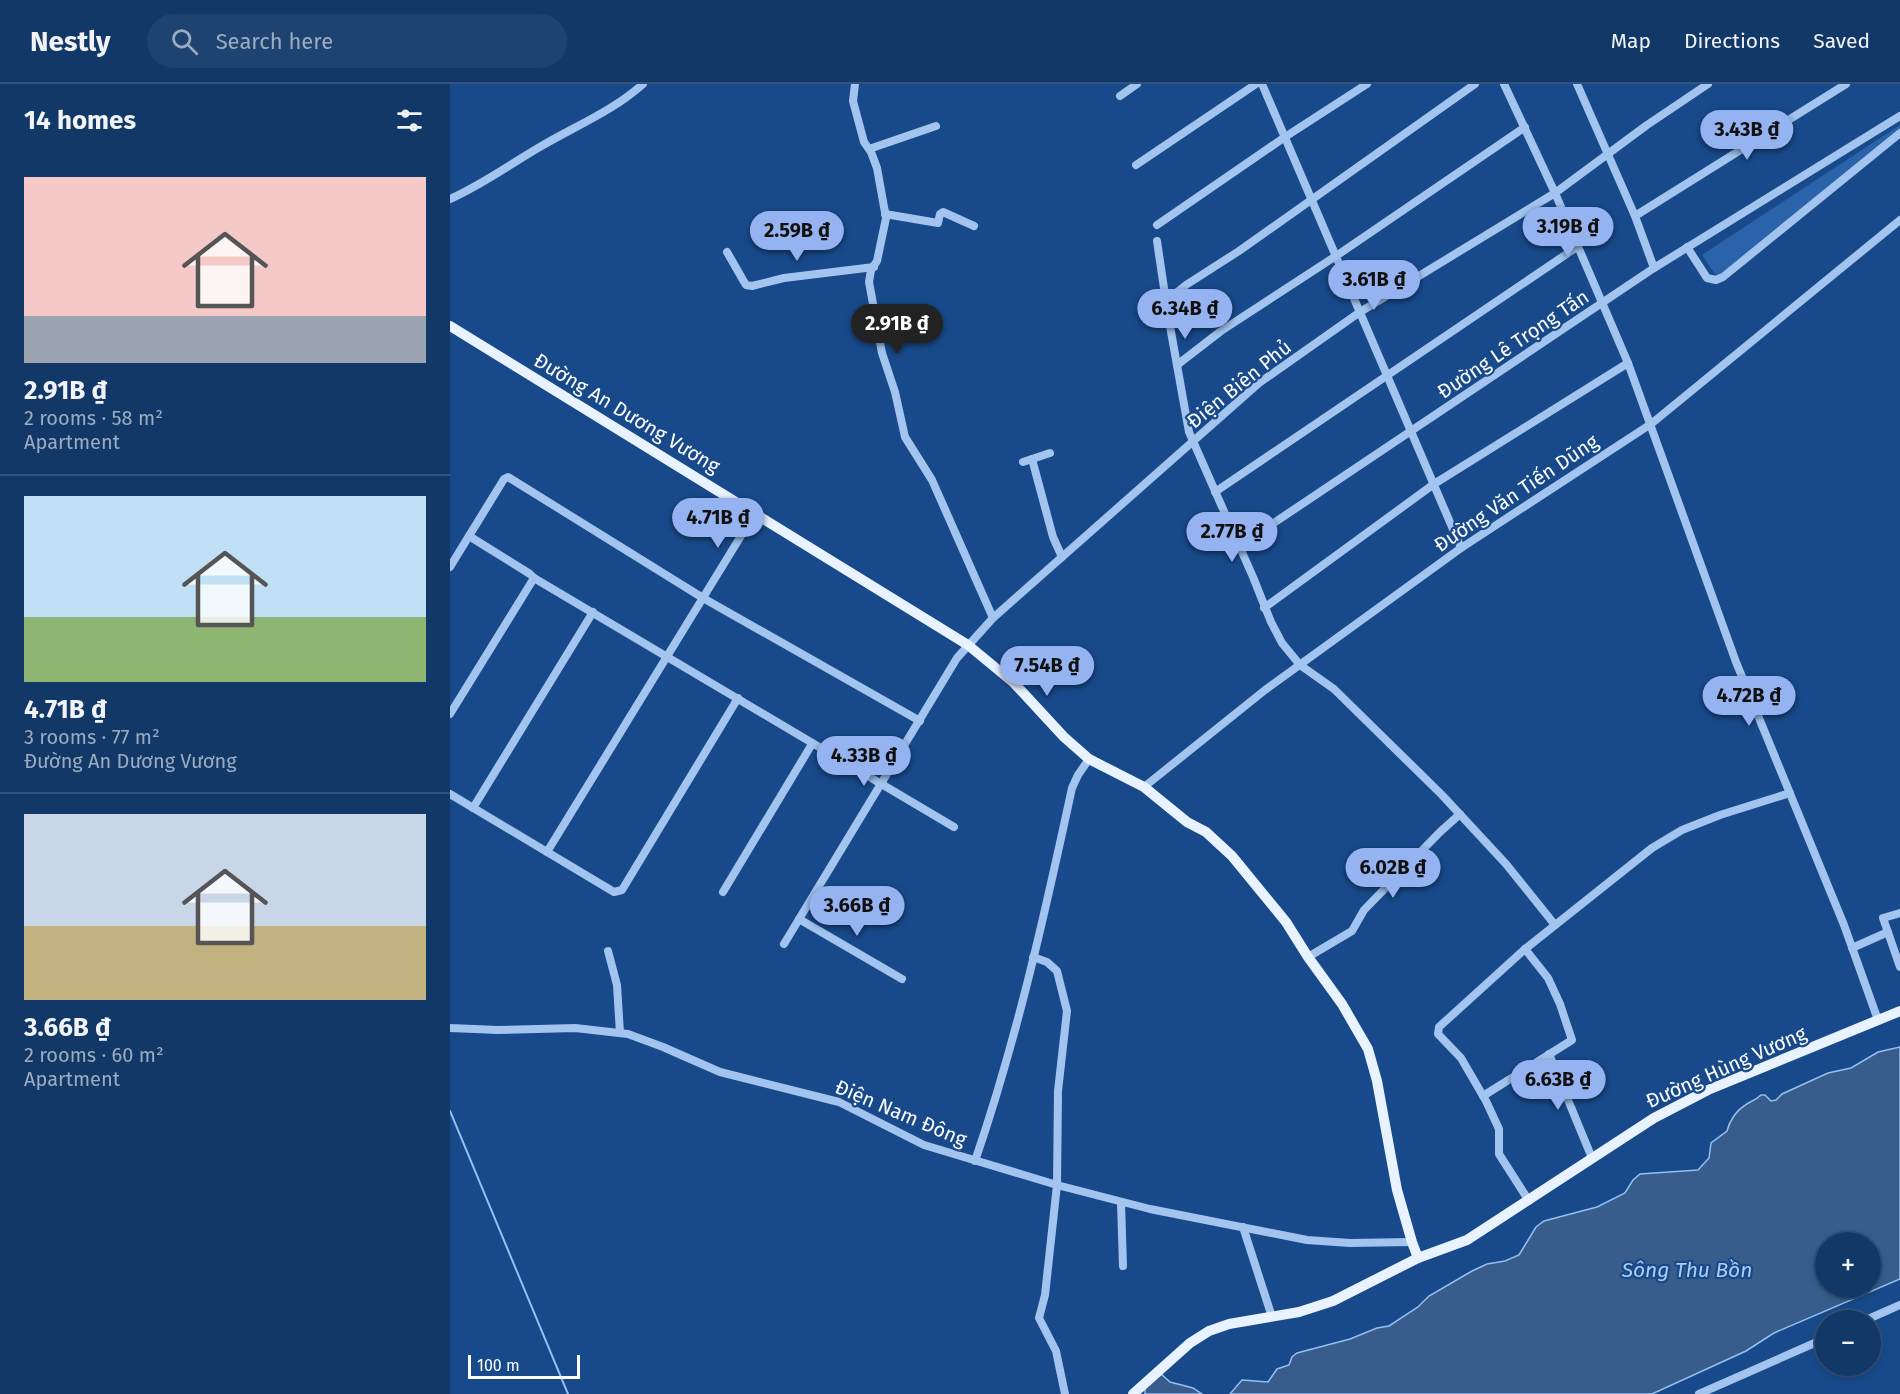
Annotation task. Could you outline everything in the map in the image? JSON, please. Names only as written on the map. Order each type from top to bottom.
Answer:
[{"type":"main road","name":"Đường An Dương Vương","points":[[450,326],[968,645],[1014,682],[1064,737],[1089,759],[1144,787],[1187,822],[1206,832],[1232,856],[1286,921],[1308,957],[1342,1004],[1368,1049],[1377,1082],[1397,1190],[1418,1258]]},
{"type":"main road","name":"Đường Hùng Vương","points":[[1133,1394],[1190,1343],[1209,1331],[1229,1324],[1299,1312],[1333,1301],[1418,1258],[1467,1240],[1654,1118],[1708,1090],[1900,1011]]},
{"type":"street","points":[[450,199],[495,176],[534,150],[622,100],[643,84]]},
{"type":"street","points":[[855,84],[853,101],[864,142],[878,168],[885,214],[882,242],[869,282],[882,353],[895,392],[905,437],[932,480],[993,618]]},
{"type":"street","points":[[1120,96],[1137,84]]},
{"type":"street","points":[[1136,165],[1256,84]]},
{"type":"street","points":[[1262,84],[1461,548]]},
{"type":"street","points":[[1157,225],[1285,136],[1367,84]]},
{"type":"street","points":[[1166,301],[1475,84]]},
{"type":"street","points":[[1504,84],[1555,193],[1628,363],[1736,662],[1852,948],[1878,1020]]},
{"type":"street","points":[[1577,84],[1635,216],[1654,268]]},
{"type":"street","name":"Điện Biên Phủ","points":[[784,944],[957,658],[993,618],[1259,383],[1360,312],[1555,193],[1708,84]]},
{"type":"street","points":[[1635,216],[1846,84]]},
{"type":"street","name":"Đường Lê Trọng Tấn","points":[[1239,547],[1654,268],[1900,116]]},
{"type":"street","points":[[869,149],[936,126]]},
{"type":"street","points":[[1177,365],[1221,331],[1336,256],[1525,127]]},
{"type":"street","points":[[1687,247],[1707,278],[1716,280],[1723,277],[1900,133]]},
{"type":"street","points":[[885,214],[938,223],[940,214],[943,212],[974,226]]},
{"type":"street","name":"Đường Văn Tiến Dũng","points":[[1144,787],[1299,665],[1461,548],[1650,424],[1900,220]]},
{"type":"street","points":[[1157,241],[1187,427],[1264,608],[1282,643],[1299,665],[1334,689],[1460,814],[1506,864],[1555,925]]},
{"type":"street","points":[[1215,492],[1577,247]]},
{"type":"street","points":[[727,252],[746,285],[752,286],[784,278],[874,267]]},
{"type":"street","points":[[1264,608],[1434,484],[1628,363]]},
{"type":"street","points":[[1050,453],[1028,461],[1053,537],[1062,557]]},
{"type":"street","points":[[450,567],[504,479],[508,477],[703,598],[920,721]]},
{"type":"street","points":[[547,852],[755,513]]},
{"type":"street","points":[[469,536],[530,573],[534,578],[954,827]]},
{"type":"street","points":[[450,714],[534,578]]},
{"type":"street","points":[[473,808],[592,612]]},
{"type":"street","points":[[450,794],[614,892],[622,890],[738,698]]},
{"type":"street","points":[[723,892],[812,744]]},
{"type":"street","points":[[975,1161],[1000,1089],[1048,899],[1072,788],[1078,774],[1089,759]]},
{"type":"street","points":[[1529,1201],[1499,1154],[1499,1129],[1483,1096],[1461,1059],[1438,1034],[1438,1029],[1525,949],[1652,848],[1682,830],[1720,815],[1790,793]]},
{"type":"street","points":[[1308,957],[1352,931],[1364,910],[1460,814]]},
{"type":"street","points":[[1900,913],[1883,918],[1900,967]]},
{"type":"street","points":[[799,919],[902,979]]},
{"type":"street","points":[[1852,948],[1888,932]]},
{"type":"street","points":[[1483,1096],[1571,1042],[1572,1035],[1548,978],[1525,949]]},
{"type":"street","points":[[608,951],[617,985],[620,1033]]},
{"type":"street","points":[[1033,957],[1047,962],[1057,972],[1067,1011],[1058,1091],[1057,1185],[1045,1295],[1039,1318],[1056,1351],[1065,1394]]},
{"type":"street","name":"Điện Nam Đông","points":[[450,1028],[498,1030],[575,1028],[620,1033],[663,1047],[720,1072],[839,1102],[924,1145],[1121,1202],[1307,1240],[1350,1243],[1412,1242]]},
{"type":"street","points":[[1549,1054],[1592,1158]]},
{"type":"street","points":[[1121,1202],[1123,1266]]},
{"type":"street","points":[[1243,1227],[1272,1317]]},
{"type":"street","points":[[1881,1313],[1900,1305]]},
{"type":"street","points":[[1699,1394],[1815,1343]]},
{"type":"shaded area","points":[[1900,125],[1900,130],[1717,277],[1702,255]]},
{"type":"water","name":"Sông Thu Bồn","points":[[1900,1047],[1900,1279],[1881,1287],[1881,1232],[1815,1232],[1815,1298],[1856,1298],[1828,1310],[1815,1310],[1815,1315],[1774,1333],[1746,1351],[1652,1394],[1230,1394],[1242,1380],[1268,1382],[1277,1369],[1289,1365],[1292,1357],[1297,1353],[1389,1326],[1418,1307],[1429,1296],[1472,1271],[1519,1255],[1536,1227],[1544,1221],[1597,1207],[1625,1193],[1640,1174],[1698,1170],[1709,1158],[1711,1143],[1727,1131],[1733,1117],[1746,1104],[1761,1095],[1765,1095],[1771,1101],[1776,1100],[1782,1094],[1828,1073],[1851,1068],[1878,1052]]},
{"type":"water","points":[[1160,1373],[1170,1382],[1193,1388],[1202,1394],[1145,1394],[1145,1388]]},
{"type":"waterway","points":[[450,1111],[568,1394]]}]
